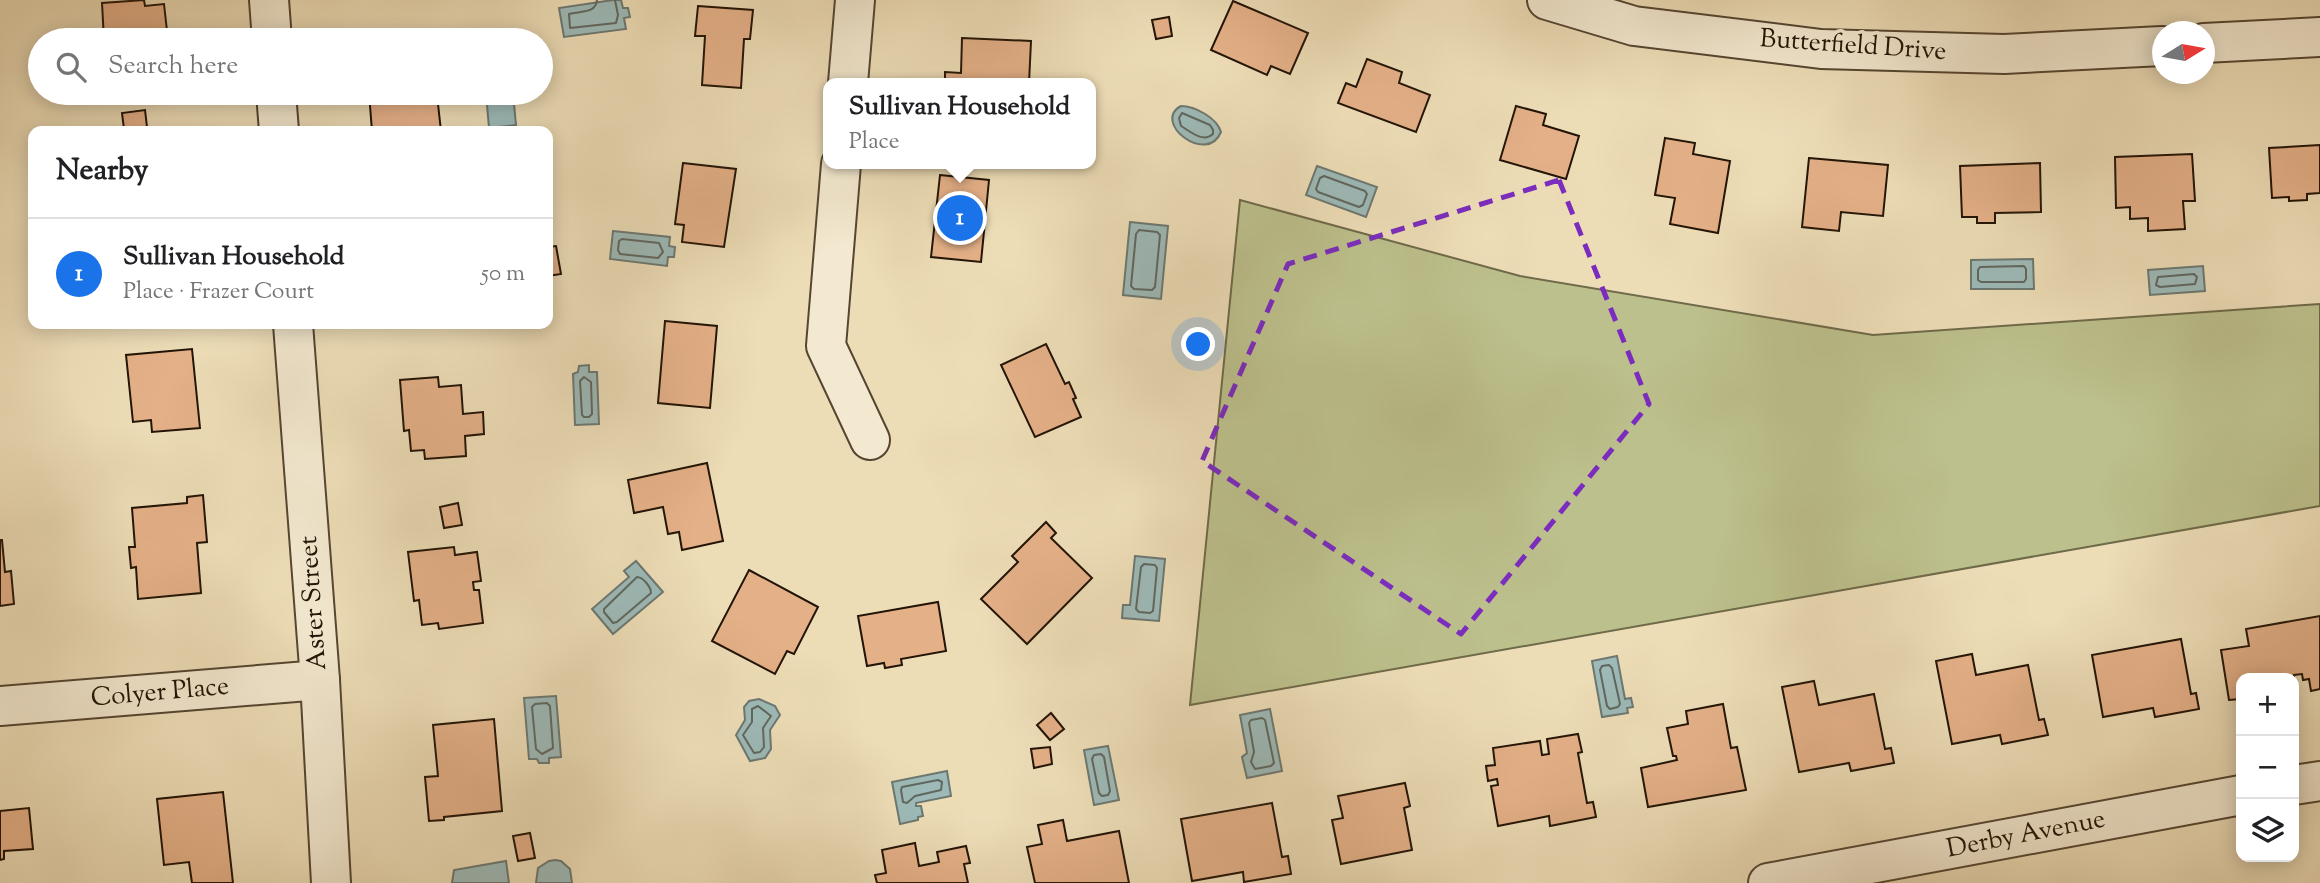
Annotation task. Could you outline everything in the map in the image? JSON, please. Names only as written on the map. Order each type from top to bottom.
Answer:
[{"type":"street","points":[[269,0],[271,28]]},
{"type":"street","points":[[848,78],[855,0]]},
{"type":"street","name":"Butterfield Drive","points":[[1547,0],[1634,26],[1821,49],[2004,54],[2152,47]]},
{"type":"street","points":[[2215,42],[2320,37]]},
{"type":"street","points":[[277,105],[279,126]]},
{"type":"street","points":[[841,169],[826,346],[870,440]]},
{"type":"street","name":"Aster Street","points":[[293,329],[320,680],[331,883]]},
{"type":"street","name":"Colyer Place","points":[[0,706],[320,680]]},
{"type":"street","points":[[2299,784],[2320,780]]},
{"type":"street","name":"Derby Avenue","points":[[1781,882],[2236,796]]},
{"type":"highlighted area","points":[[1559,180],[1649,404],[1461,634],[1202,461],[1288,264]]},
{"type":"green space","points":[[1240,200],[1520,276],[1873,335],[2320,304],[2320,506],[1190,705]]},
{"type":"water","points":[[621,0],[623,8],[628,8],[630,17],[624,18],[626,29],[564,37],[559,8]]},
{"type":"water","points":[[487,105],[514,105],[516,125],[489,126]]},
{"type":"water","points":[[1181,106],[1199,111],[1215,122],[1221,132],[1214,141],[1205,145],[1184,138],[1173,122],[1174,113]]},
{"type":"water","points":[[1317,166],[1377,187],[1366,217],[1306,195]]},
{"type":"water","points":[[1130,222],[1168,226],[1161,299],[1123,295]]},
{"type":"water","points":[[613,231],[670,237],[669,246],[675,247],[674,257],[668,257],[667,266],[610,259]]},
{"type":"water","points":[[2033,259],[2034,289],[1971,289],[1971,260]]},
{"type":"water","points":[[2203,266],[2205,291],[2150,295],[2148,270]]},
{"type":"water","points":[[589,365],[589,372],[597,372],[599,424],[575,425],[573,374],[578,372],[579,366]]},
{"type":"water","points":[[1135,556],[1165,559],[1159,621],[1122,618],[1123,605],[1130,605]]},
{"type":"water","points":[[636,561],[663,592],[613,634],[592,609],[629,577],[624,571]]},
{"type":"water","points":[[1617,656],[1625,699],[1631,698],[1633,707],[1627,708],[1628,713],[1602,717],[1592,661]]},
{"type":"water","points":[[556,696],[561,757],[549,758],[549,763],[539,763],[537,759],[529,759],[524,698]]},
{"type":"water","points":[[759,699],[775,706],[780,715],[770,730],[771,749],[765,758],[750,761],[736,735],[745,720],[744,707],[749,701]]},
{"type":"water","points":[[1270,709],[1282,771],[1247,778],[1242,757],[1247,753],[1240,715]]},
{"type":"water","points":[[1108,746],[1119,800],[1094,805],[1084,750]]},
{"type":"water","points":[[947,771],[951,796],[916,803],[916,806],[921,806],[923,816],[918,817],[918,820],[900,824],[892,782]]},
{"type":"water","points":[[555,860],[561,861],[570,869],[572,883],[536,883],[538,868]]},
{"type":"water","points":[[506,861],[509,883],[452,883],[454,870]]},
{"type":"building","points":[[144,0],[145,6],[164,4],[167,28],[103,28],[102,3]]},
{"type":"building","points":[[1233,1],[1308,33],[1290,74],[1271,66],[1267,75],[1211,50]]},
{"type":"building","points":[[698,6],[753,10],[750,39],[744,39],[741,88],[702,85],[705,36],[695,36]]},
{"type":"building","points":[[1169,17],[1172,36],[1156,39],[1152,20]]},
{"type":"building","points":[[962,38],[1031,41],[1029,78],[945,78],[945,72],[961,73]]},
{"type":"building","points":[[1367,59],[1402,72],[1399,83],[1430,95],[1416,132],[1338,103],[1346,83],[1356,87]]},
{"type":"building","points":[[370,105],[438,105],[440,126],[372,126]]},
{"type":"building","points":[[1516,106],[1546,114],[1543,125],[1579,136],[1566,179],[1500,160]]},
{"type":"building","points":[[145,110],[147,126],[124,126],[122,113]]},
{"type":"building","points":[[1665,138],[1695,143],[1693,154],[1730,161],[1718,233],[1670,224],[1675,198],[1655,195]]},
{"type":"building","points":[[2320,145],[2320,193],[2307,194],[2307,200],[2272,198],[2269,148]]},
{"type":"building","points":[[2192,154],[2195,201],[2183,201],[2185,229],[2148,231],[2148,218],[2130,219],[2130,207],[2116,208],[2115,157]]},
{"type":"building","points":[[1809,158],[1888,165],[1883,216],[1841,212],[1839,231],[1802,227]]},
{"type":"building","points":[[683,163],[736,169],[724,247],[682,242],[684,225],[675,224]]},
{"type":"building","points":[[2040,163],[2041,212],[1995,213],[1995,223],[1977,223],[1977,217],[1962,217],[1960,166]]},
{"type":"building","points":[[940,175],[989,180],[981,262],[931,257]]},
{"type":"building","points":[[553,246],[556,246],[561,274],[553,275]]},
{"type":"building","points":[[665,321],[717,326],[710,408],[658,403]]},
{"type":"building","points":[[1046,344],[1065,384],[1069,382],[1081,417],[1035,437],[1001,365]]},
{"type":"building","points":[[192,349],[200,428],[152,432],[151,420],[133,422],[126,355]]},
{"type":"building","points":[[438,377],[439,387],[461,385],[463,414],[483,412],[484,434],[465,436],[466,456],[425,459],[424,450],[411,451],[409,430],[404,431],[400,380]]},
{"type":"building","points":[[707,463],[723,541],[682,550],[679,532],[668,534],[663,507],[634,513],[628,480]]},
{"type":"building","points":[[203,495],[207,542],[197,543],[201,593],[138,599],[136,567],[131,568],[129,547],[135,547],[132,508],[187,503],[187,497]]},
{"type":"building","points":[[458,503],[462,525],[444,528],[440,507]]},
{"type":"building","points":[[1046,522],[1056,533],[1051,538],[1092,578],[1027,644],[981,599],[1018,562],[1012,556]]},
{"type":"building","points":[[0,540],[5,572],[11,571],[14,604],[0,606]]},
{"type":"building","points":[[454,547],[455,555],[477,552],[481,581],[473,582],[474,590],[479,590],[483,623],[439,629],[438,623],[422,625],[419,600],[414,601],[408,552]]},
{"type":"building","points":[[749,570],[818,607],[794,654],[787,651],[775,674],[712,641]]},
{"type":"building","points":[[938,602],[946,651],[901,659],[902,665],[885,668],[884,663],[867,666],[858,616]]},
{"type":"building","points":[[2320,616],[2320,689],[2311,691],[2309,679],[2303,680],[2302,674],[2299,673],[2236,673],[2236,699],[2229,700],[2221,650],[2249,646],[2246,629]]},
{"type":"building","points":[[2181,639],[2191,694],[2196,693],[2199,709],[2155,717],[2153,708],[2103,717],[2092,655]]},
{"type":"building","points":[[1972,654],[1976,675],[2028,665],[2039,720],[2044,719],[2048,735],[2002,744],[2000,735],[1952,744],[1936,661]]},
{"type":"building","points":[[1814,681],[1819,705],[1874,694],[1885,749],[1891,748],[1894,763],[1851,771],[1849,763],[1799,772],[1782,687]]},
{"type":"building","points":[[1723,704],[1731,748],[1737,747],[1746,790],[1648,807],[1641,768],[1677,760],[1676,756],[1673,756],[1667,728],[1688,724],[1686,711]]},
{"type":"building","points":[[1051,713],[1064,729],[1050,740],[1037,725]]},
{"type":"building","points":[[494,719],[502,811],[429,821],[425,777],[438,776],[433,725]]},
{"type":"building","points":[[1578,734],[1582,752],[1578,753],[1587,803],[1593,802],[1596,817],[1550,826],[1549,816],[1498,826],[1491,786],[1498,785],[1497,779],[1488,781],[1486,766],[1495,765],[1493,748],[1540,741],[1542,755],[1549,754],[1547,739]]},
{"type":"building","points":[[1050,747],[1052,764],[1034,768],[1031,749]]},
{"type":"building","points":[[1405,783],[1410,806],[1404,808],[1412,850],[1341,864],[1332,820],[1343,818],[1338,796]]},
{"type":"building","points":[[223,792],[233,883],[192,883],[189,862],[164,865],[157,799]]},
{"type":"building","points":[[1272,803],[1282,857],[1288,856],[1291,874],[1244,882],[1243,872],[1192,881],[1181,819]]},
{"type":"building","points":[[29,808],[33,849],[4,851],[4,859],[0,860],[0,811]]},
{"type":"building","points":[[1063,820],[1067,841],[1119,831],[1129,883],[1035,883],[1027,847],[1042,844],[1038,825]]},
{"type":"building","points":[[530,833],[535,858],[518,861],[513,836]]},
{"type":"building","points":[[915,843],[919,866],[939,862],[937,852],[966,846],[970,863],[964,864],[968,883],[877,883],[875,875],[886,873],[882,850]]},
{"type":"place","name":"Sullivan Household","points":[[960,218]]}]
